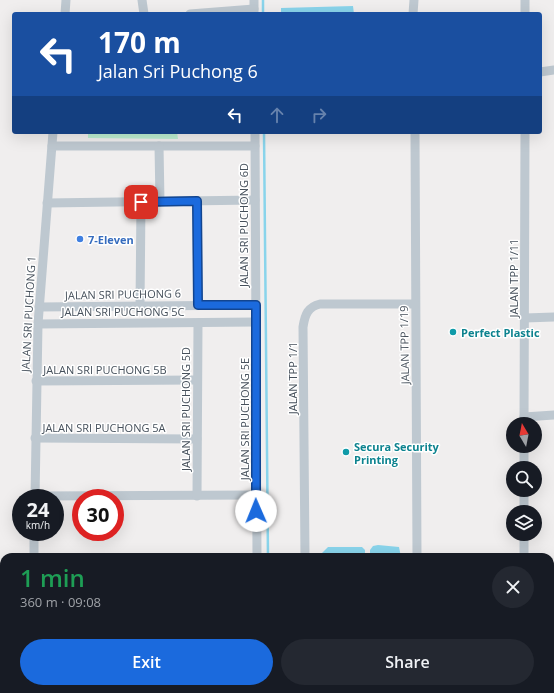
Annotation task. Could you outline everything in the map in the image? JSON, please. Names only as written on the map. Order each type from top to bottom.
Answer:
[{"type":"street","points":[[65,12],[66,0]]},
{"type":"street","points":[[142,0],[144,12]]},
{"type":"street","points":[[413,12],[414,0]]},
{"type":"street","points":[[526,0],[526,12]]},
{"type":"street","points":[[211,12],[254,8]]},
{"type":"street","points":[[542,72],[554,70]]},
{"type":"street","name":"JALAN SRI PUCHONG 1","points":[[35,489],[38,324],[53,134]]},
{"type":"street","name":"JALAN SRI PUCHONG 6D","points":[[255,134],[256,305]]},
{"type":"street","name":"JALAN TPP 1/19","points":[[415,134],[417,553]]},
{"type":"street","name":"JALAN TPP 1/11","points":[[524,417],[525,134]]},
{"type":"street","points":[[52,146],[255,146]]},
{"type":"street","points":[[160,146],[160,202]]},
{"type":"street","points":[[47,204],[255,200]]},
{"type":"street","points":[[197,201],[198,305]]},
{"type":"street","points":[[140,306],[141,202]]},
{"type":"street","name":"JALAN TPP 1/1","points":[[305,553],[304,327],[307,311],[313,306],[320,304],[415,304]]},
{"type":"street","name":"JALAN SRI PUCHONG 6","points":[[39,307],[256,305]]},
{"type":"street","name":"JALAN SRI PUCHONG 5E","points":[[256,305],[257,553]]},
{"type":"street","points":[[525,318],[554,317]]},
{"type":"street","name":"JALAN SRI PUCHONG 5C","points":[[38,324],[256,322]]},
{"type":"street","name":"JALAN SRI PUCHONG 5D","points":[[197,496],[198,323]]},
{"type":"street","name":"JALAN SRI PUCHONG 5B","points":[[36,381],[197,380]]},
{"type":"street","points":[[542,417],[554,415]]},
{"type":"street","name":"JALAN SRI PUCHONG 5A","points":[[35,438],[197,439]]},
{"type":"street","points":[[64,497],[256,496]]},
{"type":"street","points":[[34,541],[34,553]]},
{"type":"street","points":[[524,541],[524,553]]},
{"type":"green space","points":[[88,134],[177,134],[178,139],[88,138]]},
{"type":"water","points":[[353,6],[354,12],[281,12],[281,8]]},
{"type":"water","points":[[373,546],[399,547],[400,553],[370,553]]},
{"type":"water","points":[[328,547],[362,547],[365,550],[365,553],[322,553]]},
{"type":"waterway","points":[[263,0],[263,12]]},
{"type":"waterway","points":[[264,134],[268,553]]},
{"type":"place","name":"7-Eleven","points":[[80,239]]},
{"type":"place","name":"Perfect Plastic","points":[[453,332]]},
{"type":"place","name":"Secura Security Printing","points":[[346,452]]},
{"type":"route","points":[[141,202],[197,201],[198,305],[256,305],[256,511]]}]
